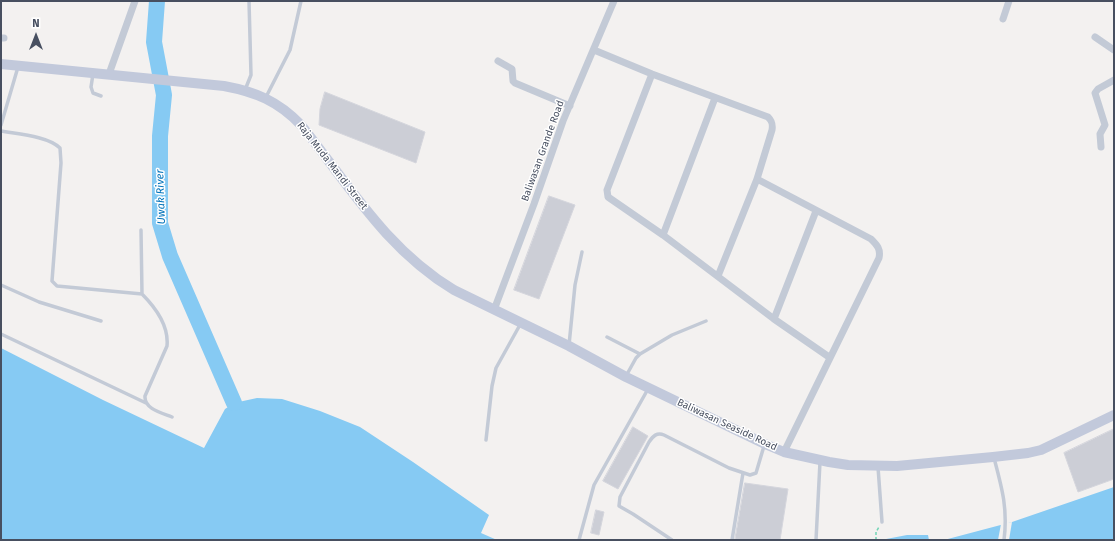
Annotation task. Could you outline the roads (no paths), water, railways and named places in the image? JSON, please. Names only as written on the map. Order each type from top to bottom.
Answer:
[{"type":"main road","name":"Raja Muda Mandi Street","points":[[1,64],[224,86],[245,90],[266,98],[290,113],[301,124],[377,224],[402,251],[437,280],[494,310]]},
{"type":"main road","name":"Baliwasan Seaside Road","points":[[494,310],[569,346],[626,377],[765,444],[784,452],[820,461],[848,465],[897,466],[1028,453],[1041,450],[1114,415]]},
{"type":"street","points":[[109,74],[135,1]]},
{"type":"street","name":"Baliwasan Grande Road","points":[[494,310],[570,106],[614,1]]},
{"type":"street","points":[[1003,18],[1009,1]]},
{"type":"street","points":[[1095,37],[1114,50]]},
{"type":"street","points":[[594,50],[652,74],[768,117],[771,120],[773,124],[772,130],[757,179],[718,276]]},
{"type":"street","points":[[498,61],[512,69],[512,81],[515,83],[570,106]]},
{"type":"street","points":[[652,74],[607,190],[608,198],[663,235],[774,318],[830,357]]},
{"type":"street","points":[[1101,147],[1100,134],[1105,125],[1095,93],[1098,89],[1114,80]]},
{"type":"street","points":[[663,235],[715,98]]},
{"type":"street","points":[[757,179],[871,239],[879,248],[880,253],[879,258],[784,452]]},
{"type":"street","points":[[774,318],[816,211]]},
{"type":"lane","points":[[245,90],[252,75],[249,1]]},
{"type":"lane","points":[[266,98],[290,50],[301,1]]},
{"type":"lane","points":[[1,126],[18,66]]},
{"type":"lane","points":[[93,73],[91,87],[93,93],[101,96]]},
{"type":"lane","points":[[1,131],[35,137],[55,143],[60,148],[61,163],[52,281],[54,284],[57,286],[142,294],[151,303],[162,322],[167,346],[145,396],[146,403]]},
{"type":"lane","points":[[141,230],[142,294]]},
{"type":"lane","points":[[569,346],[575,285],[582,252]]},
{"type":"lane","points":[[1,285],[40,302],[101,320]]},
{"type":"lane","points":[[626,377],[636,358],[640,354],[672,335],[706,321]]},
{"type":"lane","points":[[486,440],[492,386],[496,368],[521,323]]},
{"type":"lane","points":[[1,334],[146,403],[148,406],[172,417]]},
{"type":"lane","points":[[607,337],[640,354]]},
{"type":"lane","points":[[579,540],[594,485],[649,388]]},
{"type":"lane","points":[[672,540],[619,506],[620,498],[652,436],[660,433],[729,468],[750,475],[756,473],[765,444]]},
{"type":"lane","points":[[994,457],[1004,499],[1006,523],[1004,540]]},
{"type":"lane","points":[[816,540],[820,461]]},
{"type":"lane","points":[[878,466],[882,522]]},
{"type":"lane","points":[[732,540],[744,473]]},
{"type":"water","points":[[1,348],[103,400],[204,448],[225,409],[234,403],[257,398],[282,399],[320,411],[360,427],[489,515],[481,533],[497,540],[1,540]]},
{"type":"water","points":[[1114,487],[1114,540],[944,540],[1012,522]]},
{"type":"water","points":[[907,535],[928,535],[929,540],[881,540]]},
{"type":"waterway","name":"Uwak River","points":[[157,1],[154,42],[164,95],[160,136],[160,223],[170,256],[234,403]]}]
